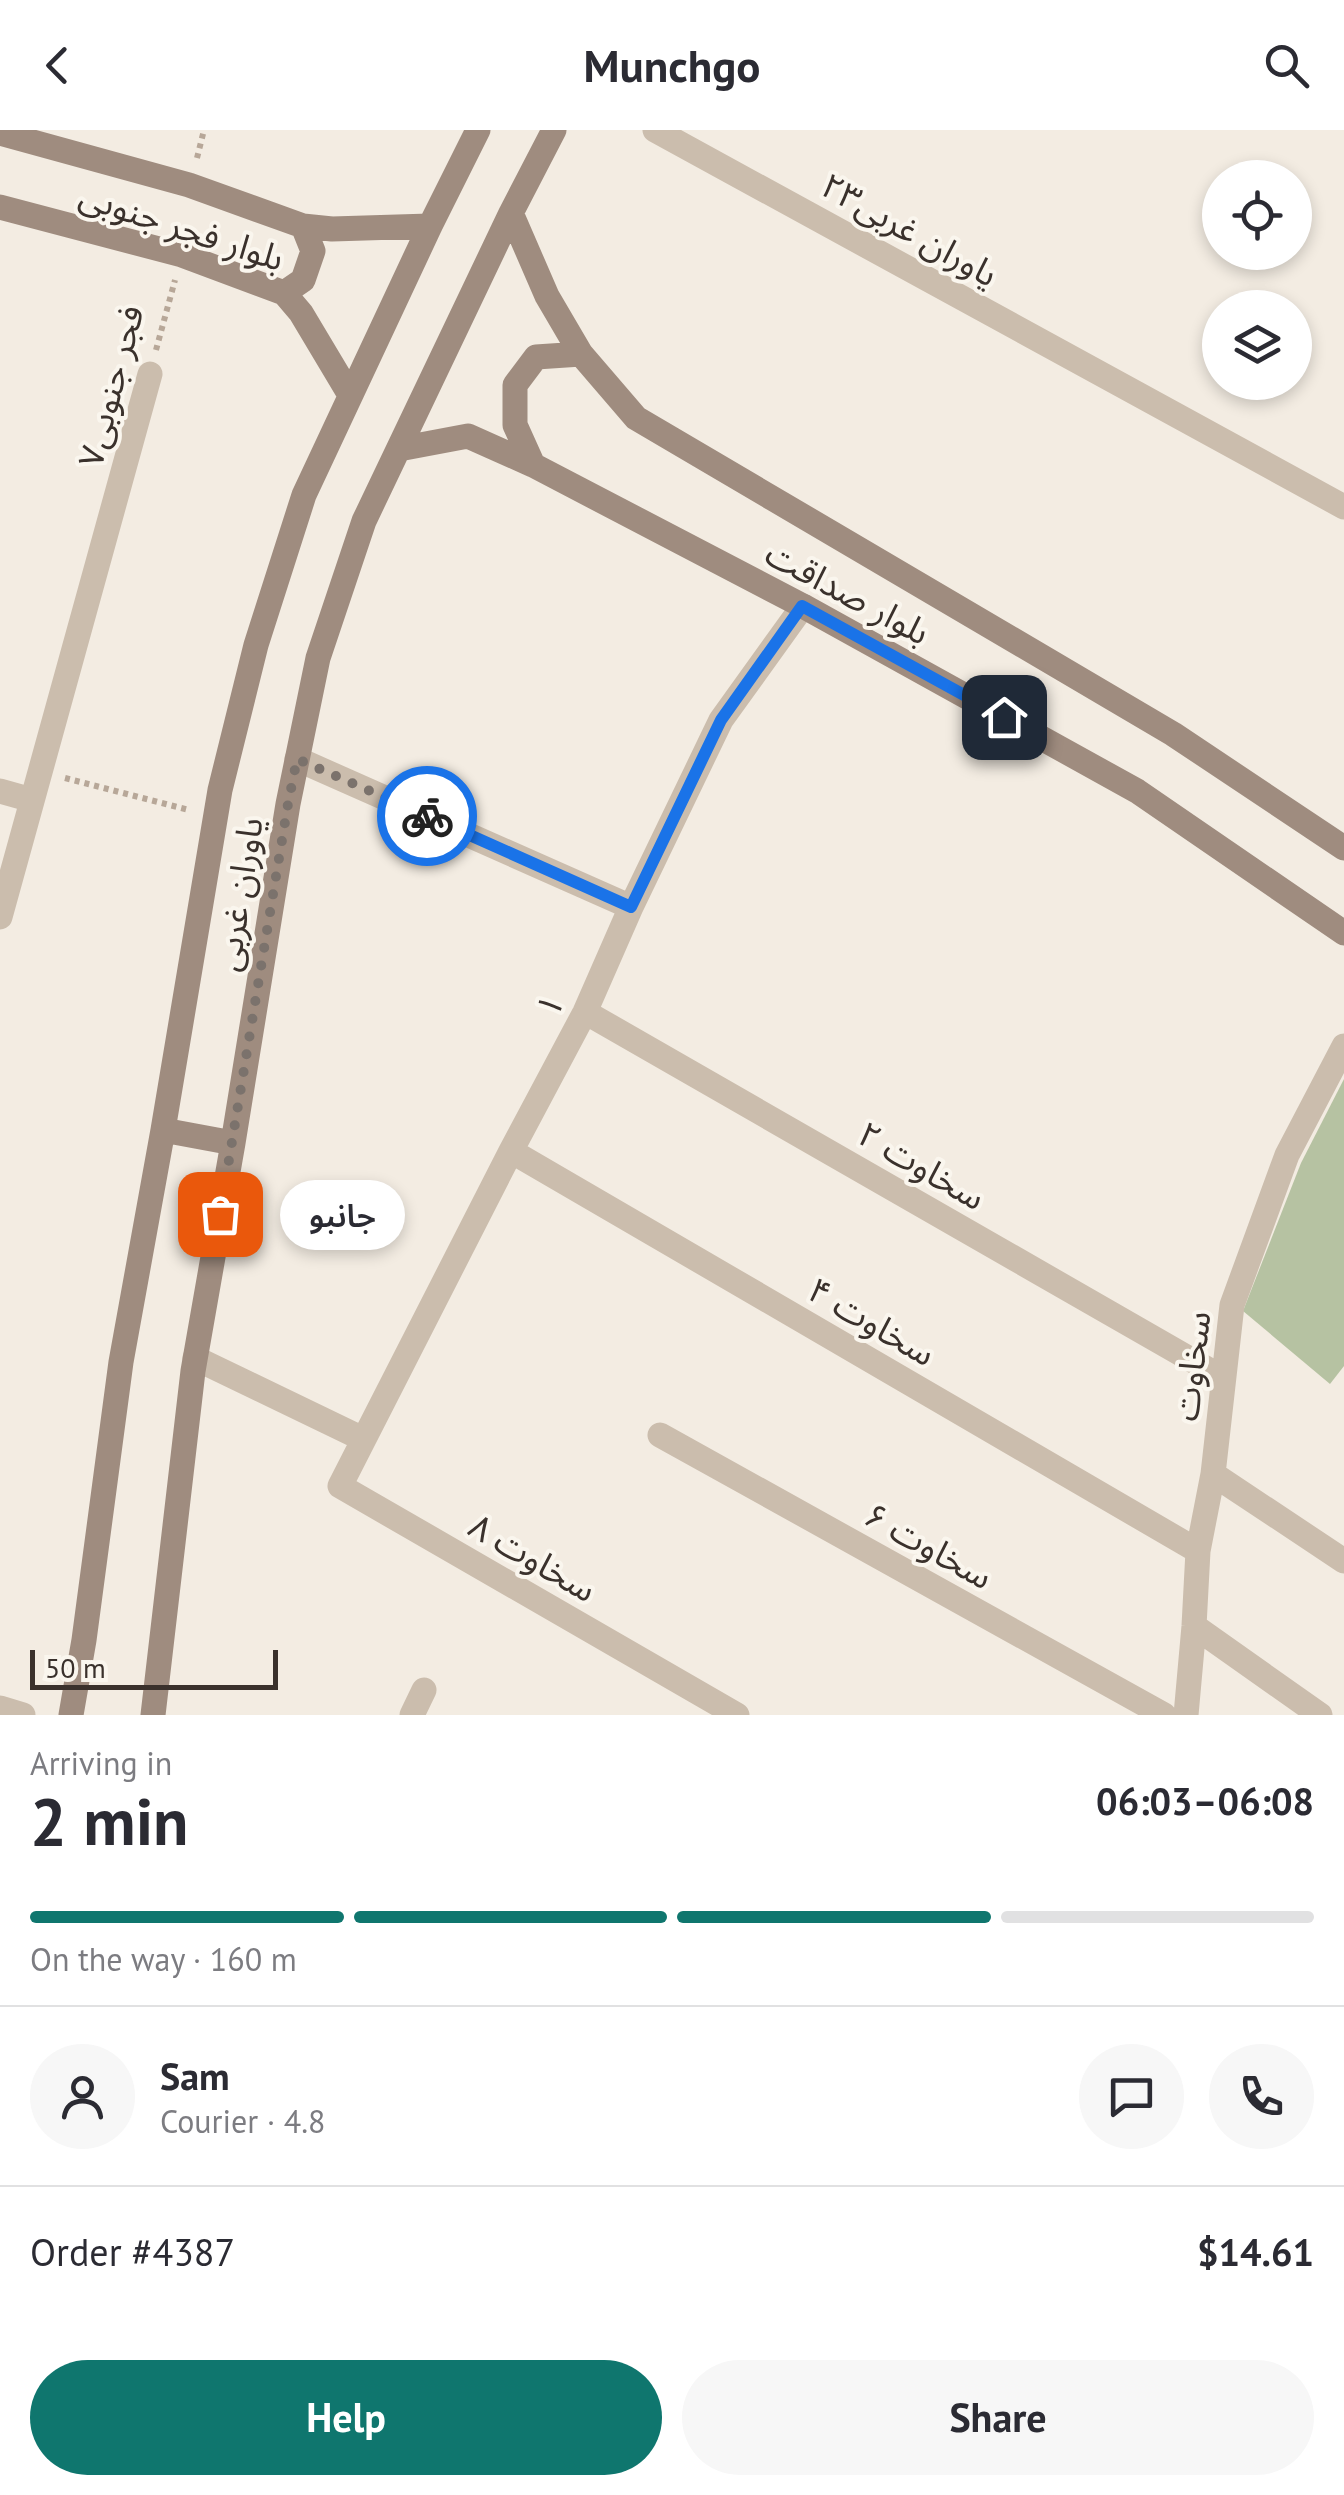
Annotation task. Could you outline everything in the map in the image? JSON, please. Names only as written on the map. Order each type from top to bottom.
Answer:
[{"type":"main road","name":"یاوران غربی","points":[[71,1715],[120,1362],[215,816],[256,645],[304,495],[478,130]]},
{"type":"main road","name":"یاوران غربی","points":[[153,1715],[196,1358],[288,804],[318,658],[364,521],[554,130]]},
{"type":"main road","name":"بلوار فجر جنوبی","points":[[0,133],[189,185],[303,226],[430,226]]},
{"type":"main road","name":"بلوار فجر جنوبی","points":[[0,207],[182,255],[284,293],[301,313],[350,394]]},
{"type":"main road","name":"بلوار صداقت","points":[[512,213],[547,296],[581,354],[636,418],[1173,734],[1344,848]]},
{"type":"main road","points":[[284,293],[303,280],[313,252],[303,226]]},
{"type":"main road","points":[[533,464],[516,425],[515,385],[536,357],[581,354]]},
{"type":"main road","name":"بلوار صداقت","points":[[398,449],[468,436],[533,464],[802,606],[1137,791],[1344,933]]},
{"type":"main road","points":[[163,1130],[233,1143]]},
{"type":"street","name":"یاوران غربی۲۳","points":[[655,130],[1344,507]]},
{"type":"street","name":"فجر جنوبی۷","points":[[0,917],[150,374]]},
{"type":"street","name":"۱","points":[[363,1439],[586,1012],[631,907],[721,720],[802,606]]},
{"type":"street","points":[[297,759],[631,907]]},
{"type":"street","points":[[0,791],[32,800]]},
{"type":"street","name":"سخاوت ۲","points":[[586,1012],[1223,1378]]},
{"type":"street","name":"سخاوت","points":[[1186,1715],[1198,1551],[1213,1474],[1232,1305],[1287,1155],[1344,1046]]},
{"type":"street","name":"سخاوت ۴","points":[[511,1151],[1198,1551]]},
{"type":"street","points":[[196,1358],[363,1439]]},
{"type":"street","name":"سخاوت ۶","points":[[660,1435],[1164,1715]]},
{"type":"street","name":"سخاوت ۸","points":[[363,1439],[340,1486],[737,1715]]},
{"type":"street","points":[[1213,1474],[1344,1561]]},
{"type":"street","points":[[1194,1626],[1320,1715]]},
{"type":"street","points":[[412,1715],[424,1690]]},
{"type":"street","points":[[0,1708],[23,1715]]},
{"type":"path","name":"فجر جنوبی۷","points":[[150,374],[182,255]]},
{"type":"path","points":[[40,772],[215,816]]},
{"type":"green space","points":[[1344,1079],[1344,1366],[1330,1384],[1243,1311],[1301,1163]]},
{"type":"way so far","points":[[220,1214],[297,759],[427,816]]},
{"type":"place","name":"جانبو","points":[[220,1214]]},
{"type":"route","points":[[427,816],[631,907],[721,720],[802,606],[1004,717]]}]
